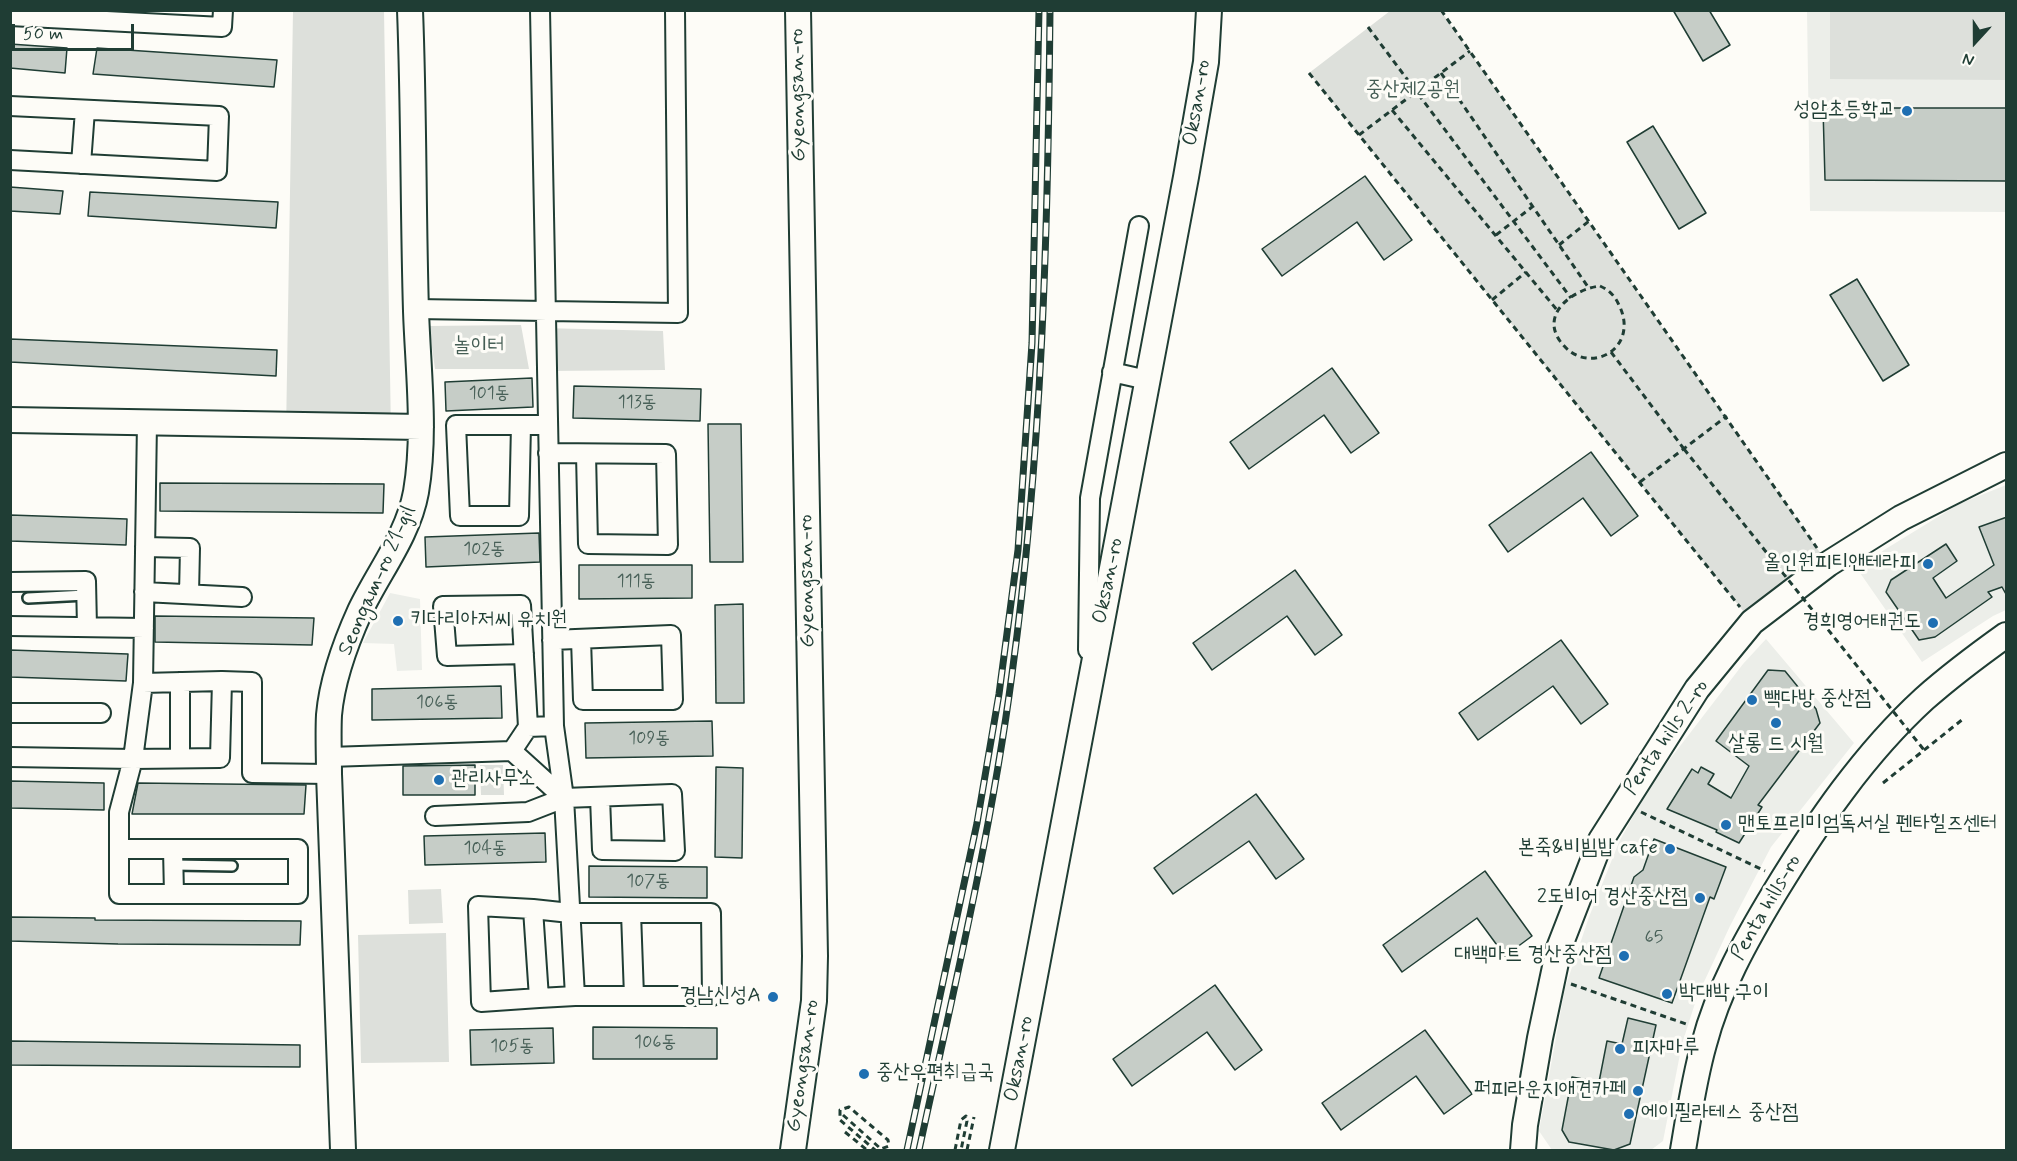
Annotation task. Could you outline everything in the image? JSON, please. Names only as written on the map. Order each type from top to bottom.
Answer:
[{"type":"street","points":[[10,15],[70,15],[222,27],[222,10]]},
{"type":"street","name":"Seongam-ro 21-gil","points":[[344,1150],[329,715],[334,685],[361,609],[406,527],[419,472],[421,427],[416,309],[410,10]]},
{"type":"street","points":[[540,10],[554,726],[564,798],[575,996]]},
{"type":"street","points":[[416,309],[678,313],[675,10]]},
{"type":"street","name":"Gyeongsan-ro","points":[[793,1150],[814,1001],[815,956],[798,10]]},
{"type":"street","name":"Oksan-ro","points":[[1002,1150],[1206,62],[1209,10]]},
{"type":"street","points":[[10,106],[219,116],[216,171],[10,160]]},
{"type":"street","points":[[81,164],[85,110]]},
{"type":"street","points":[[1088,691],[1090,498],[1139,226]]},
{"type":"street","points":[[1112,372],[1147,380]]},
{"type":"street","points":[[10,420],[421,427]]},
{"type":"street","points":[[119,849],[174,857],[298,849],[298,894],[119,894],[119,849],[119,812],[132,759],[143,683],[147,422]]},
{"type":"street","points":[[521,425],[519,516],[460,516],[456,425],[521,425],[547,425]]},
{"type":"street","points":[[548,453],[666,454],[668,545],[588,544],[586,454]]},
{"type":"street","name":"Penta hills 2-ro","points":[[1524,1150],[1525,1125],[1559,948],[1602,840],[1697,689],[1752,622],[1828,564],[1901,518],[2007,465]]},
{"type":"street","points":[[145,547],[190,548],[189,594]]},
{"type":"street","points":[[10,582],[86,581],[87,627]]},
{"type":"street","points":[[144,592],[242,597]]},
{"type":"street","points":[[512,751],[528,727],[524,654],[521,605],[443,606],[447,656],[524,654]]},
{"type":"street","points":[[10,626],[144,628]]},
{"type":"street","points":[[552,640],[671,635],[673,700],[583,700],[581,639]]},
{"type":"street","name":"Penta hills-ro","points":[[1683,1150],[1691,1101],[1708,1032],[1730,972],[1805,843],[1851,779],[1885,739],[1924,699],[2007,635]]},
{"type":"street","points":[[10,757],[220,758],[222,681]]},
{"type":"street","points":[[180,682],[180,757]]},
{"type":"street","points":[[143,683],[252,682],[252,774],[512,751],[564,798]]},
{"type":"street","points":[[10,713],[101,713]]},
{"type":"street","points":[[528,727],[554,726]]},
{"type":"street","points":[[435,816],[528,812],[564,798],[672,794],[675,851],[602,850],[600,797]]},
{"type":"street","points":[[174,857],[174,894]]},
{"type":"street","points":[[478,906],[570,913],[711,913],[712,996],[575,996],[481,1002],[478,906]]},
{"type":"street","points":[[533,909],[539,998]]},
{"type":"street","points":[[631,913],[634,996]]},
{"type":"lane","points":[[28,597],[86,595]]},
{"type":"lane","points":[[174,857],[232,866]]},
{"type":"path","points":[[1442,10],[1828,564]]},
{"type":"path","points":[[1368,27],[1571,298]]},
{"type":"path","points":[[1359,135],[1470,51]]},
{"type":"path","points":[[1309,73],[1752,622]]},
{"type":"path","points":[[1441,73],[1588,287]]},
{"type":"path","points":[[1392,110],[1557,310]]},
{"type":"path","points":[[1496,235],[1533,207]]},
{"type":"path","points":[[1559,245],[1589,221]]},
{"type":"path","points":[[1492,300],[1526,272]]},
{"type":"path","points":[[1600,286],[1615,297],[1624,319],[1624,334],[1620,343],[1611,352],[1600,357],[1586,358],[1572,353],[1562,344],[1554,332],[1552,321],[1557,310],[1588,287],[1600,286]]},
{"type":"path","points":[[1611,352],[1684,449],[1924,750]]},
{"type":"path","points":[[1639,483],[1727,416]]},
{"type":"path","points":[[1883,783],[1964,719]]},
{"type":"path","points":[[1624,804],[1783,880]]},
{"type":"path","points":[[1553,978],[1708,1032]]},
{"type":"path","points":[[843,1115],[881,1149],[889,1146],[888,1140],[849,1107],[840,1110],[840,1120],[875,1150]]},
{"type":"path","points":[[955,1150],[961,1120],[966,1116],[968,1121],[961,1150]]},
{"type":"path","points":[[967,1150],[974,1117]]},
{"type":"path","points":[[845,1132],[867,1150]]},
{"type":"shaded area","name":"성암초등학교","points":[[1807,11],[2006,11],[2006,212],[1810,211]]},
{"type":"shaded area","points":[[2006,485],[2006,610],[1922,662],[1858,570],[1884,550],[1959,504]]},
{"type":"shaded area","name":"키다리아저씨 유치원","points":[[390,593],[420,599],[422,670],[397,671],[394,644],[363,643]]},
{"type":"shaded area","points":[[1766,639],[1854,743],[1771,847],[1730,926],[1697,997],[1682,1044],[1663,1141],[1651,1150],[1552,1150],[1539,1131],[1565,988],[1589,917],[1619,842],[1651,784],[1743,664]]},
{"type":"green space","points":[[293,11],[384,11],[391,434],[286,433]]},
{"type":"green space","name":"중산제2공원","points":[[1390,11],[1441,11],[1828,564],[1752,622],[1309,73]]},
{"type":"green space","points":[[1830,11],[2006,11],[2006,80],[1830,79]]},
{"type":"green space","name":"놀이터","points":[[521,325],[529,369],[435,369],[429,326]]},
{"type":"green space","points":[[542,328],[663,331],[665,370],[548,371]]},
{"type":"green space","points":[[480,765],[503,765],[504,795],[481,795]]},
{"type":"green space","points":[[441,889],[443,923],[409,924],[408,890]]},
{"type":"green space","points":[[446,933],[449,1062],[361,1063],[358,935]]},
{"type":"building","points":[[1673,10],[1709,10],[1730,45],[1703,61]]},
{"type":"building","points":[[10,44],[67,48],[65,73],[10,68]]},
{"type":"building","points":[[97,48],[277,60],[274,87],[93,74]]},
{"type":"building","points":[[1823,108],[2007,108],[2007,181],[1825,180]]},
{"type":"building","points":[[1653,126],[1706,213],[1679,229],[1627,142]]},
{"type":"building","points":[[1365,176],[1412,240],[1384,260],[1357,222],[1282,276],[1262,249]]},
{"type":"building","points":[[10,187],[63,191],[60,214],[10,211]]},
{"type":"building","points":[[90,192],[278,202],[276,228],[88,216]]},
{"type":"building","points":[[1857,279],[1909,365],[1883,381],[1830,295]]},
{"type":"building","points":[[10,339],[277,350],[276,376],[10,362]]},
{"type":"building","points":[[1332,368],[1379,433],[1351,453],[1324,415],[1249,469],[1230,442]]},
{"type":"building","points":[[532,378],[533,407],[446,411],[445,382]]},
{"type":"building","points":[[574,386],[701,389],[700,421],[573,418]]},
{"type":"building","points":[[708,424],[741,424],[743,562],[710,562]]},
{"type":"building","points":[[1591,452],[1638,516],[1611,536],[1583,498],[1508,552],[1489,525]]},
{"type":"building","points":[[160,483],[384,484],[383,513],[160,511]]},
{"type":"building","points":[[10,515],[127,519],[126,545],[10,541]]},
{"type":"building","points":[[2007,517],[2007,596],[2002,587],[1988,592],[1992,597],[1935,637],[1919,640],[1886,592],[1891,580],[1946,544],[1957,561],[1933,578],[1946,598],[1994,565],[1979,527]]},
{"type":"building","points":[[539,533],[540,562],[426,567],[425,537]]},
{"type":"building","points":[[579,565],[692,565],[692,598],[579,599]]},
{"type":"building","points":[[1295,570],[1342,635],[1315,655],[1287,616],[1212,670],[1193,643]]},
{"type":"building","points":[[743,604],[744,703],[716,703],[715,605]]},
{"type":"building","points":[[155,616],[314,618],[312,645],[155,642]]},
{"type":"building","points":[[1561,640],[1608,704],[1581,724],[1553,686],[1478,740],[1459,713]]},
{"type":"building","points":[[10,650],[128,654],[126,681],[10,677]]},
{"type":"building","points":[[1768,670],[1785,671],[1816,709],[1820,723],[1758,805],[1762,807],[1739,843],[1716,832],[1717,830],[1667,809],[1692,769],[1698,773],[1701,767],[1714,774],[1708,784],[1731,798],[1749,766],[1716,741]]},
{"type":"building","points":[[501,686],[502,718],[372,720],[372,689]]},
{"type":"building","points":[[712,721],[713,756],[586,758],[585,723]]},
{"type":"building","name":"관리사무소","points":[[475,765],[475,795],[403,795],[403,766]]},
{"type":"building","points":[[716,767],[743,768],[742,858],[715,857]]},
{"type":"building","points":[[10,781],[104,783],[104,810],[10,808]]},
{"type":"building","points":[[138,783],[306,785],[304,814],[132,814]]},
{"type":"building","points":[[1256,794],[1304,859],[1276,879],[1249,841],[1173,894],[1154,868]]},
{"type":"building","points":[[545,833],[546,862],[425,865],[424,836]]},
{"type":"building","points":[[1654,839],[1726,867],[1714,899],[1710,897],[1672,1003],[1599,978],[1634,877],[1643,870]]},
{"type":"building","points":[[589,866],[707,867],[707,898],[589,897]]},
{"type":"building","points":[[1485,871],[1532,936],[1505,956],[1477,918],[1402,972],[1383,945]]},
{"type":"building","points":[[10,917],[95,918],[95,920],[301,921],[300,945],[10,941]]},
{"type":"building","points":[[1215,985],[1262,1050],[1235,1070],[1207,1032],[1132,1086],[1113,1059]]},
{"type":"building","points":[[1628,1018],[1656,1025],[1630,1144],[1614,1150],[1569,1142],[1562,1130],[1572,1077],[1599,1082],[1607,1041],[1622,1044]]},
{"type":"building","points":[[593,1027],[717,1028],[717,1059],[593,1059]]},
{"type":"building","points":[[553,1028],[554,1063],[471,1065],[470,1030]]},
{"type":"building","points":[[1425,1030],[1472,1094],[1444,1114],[1416,1076],[1341,1130],[1322,1103]]},
{"type":"building","points":[[10,1041],[300,1045],[300,1067],[10,1065]]},
{"type":"railway","points":[[907,1150],[977,823],[999,694],[1018,550],[1032,343],[1039,10]]},
{"type":"railway","points":[[919,1150],[993,794],[1012,674],[1022,591],[1042,343],[1050,10]]},
{"type":"place","name":"성암초등학교","points":[[1907,111]]},
{"type":"place","name":"올인원피티앤테라피","points":[[1928,564]]},
{"type":"place","name":"키다리아저씨 유치원","points":[[398,621]]},
{"type":"place","name":"경희영어태권도","points":[[1933,623]]},
{"type":"place","name":"빽다방 중산점","points":[[1752,700]]},
{"type":"place","name":"살롱 드 시월","points":[[1776,723]]},
{"type":"place","name":"관리사무소","points":[[439,780]]},
{"type":"place","name":"맨토프리미엄독서실 펜타힐즈센터","points":[[1726,825]]},
{"type":"place","name":"본죽&비빔밥 cafe","points":[[1670,849]]},
{"type":"place","name":"2도비어 경산중산점","points":[[1700,898]]},
{"type":"place","name":"대백마트 경산중산점","points":[[1624,956]]},
{"type":"place","name":"박대박 구이","points":[[1667,994]]},
{"type":"place","name":"경남신성A","points":[[773,997]]},
{"type":"place","name":"피자마루","points":[[1620,1049]]},
{"type":"place","name":"중산우편취급국","points":[[864,1074]]},
{"type":"place","name":"퍼피라운지애견카페","points":[[1638,1091]]},
{"type":"place","name":"에이필라테스 중산점","points":[[1629,1114]]}]
